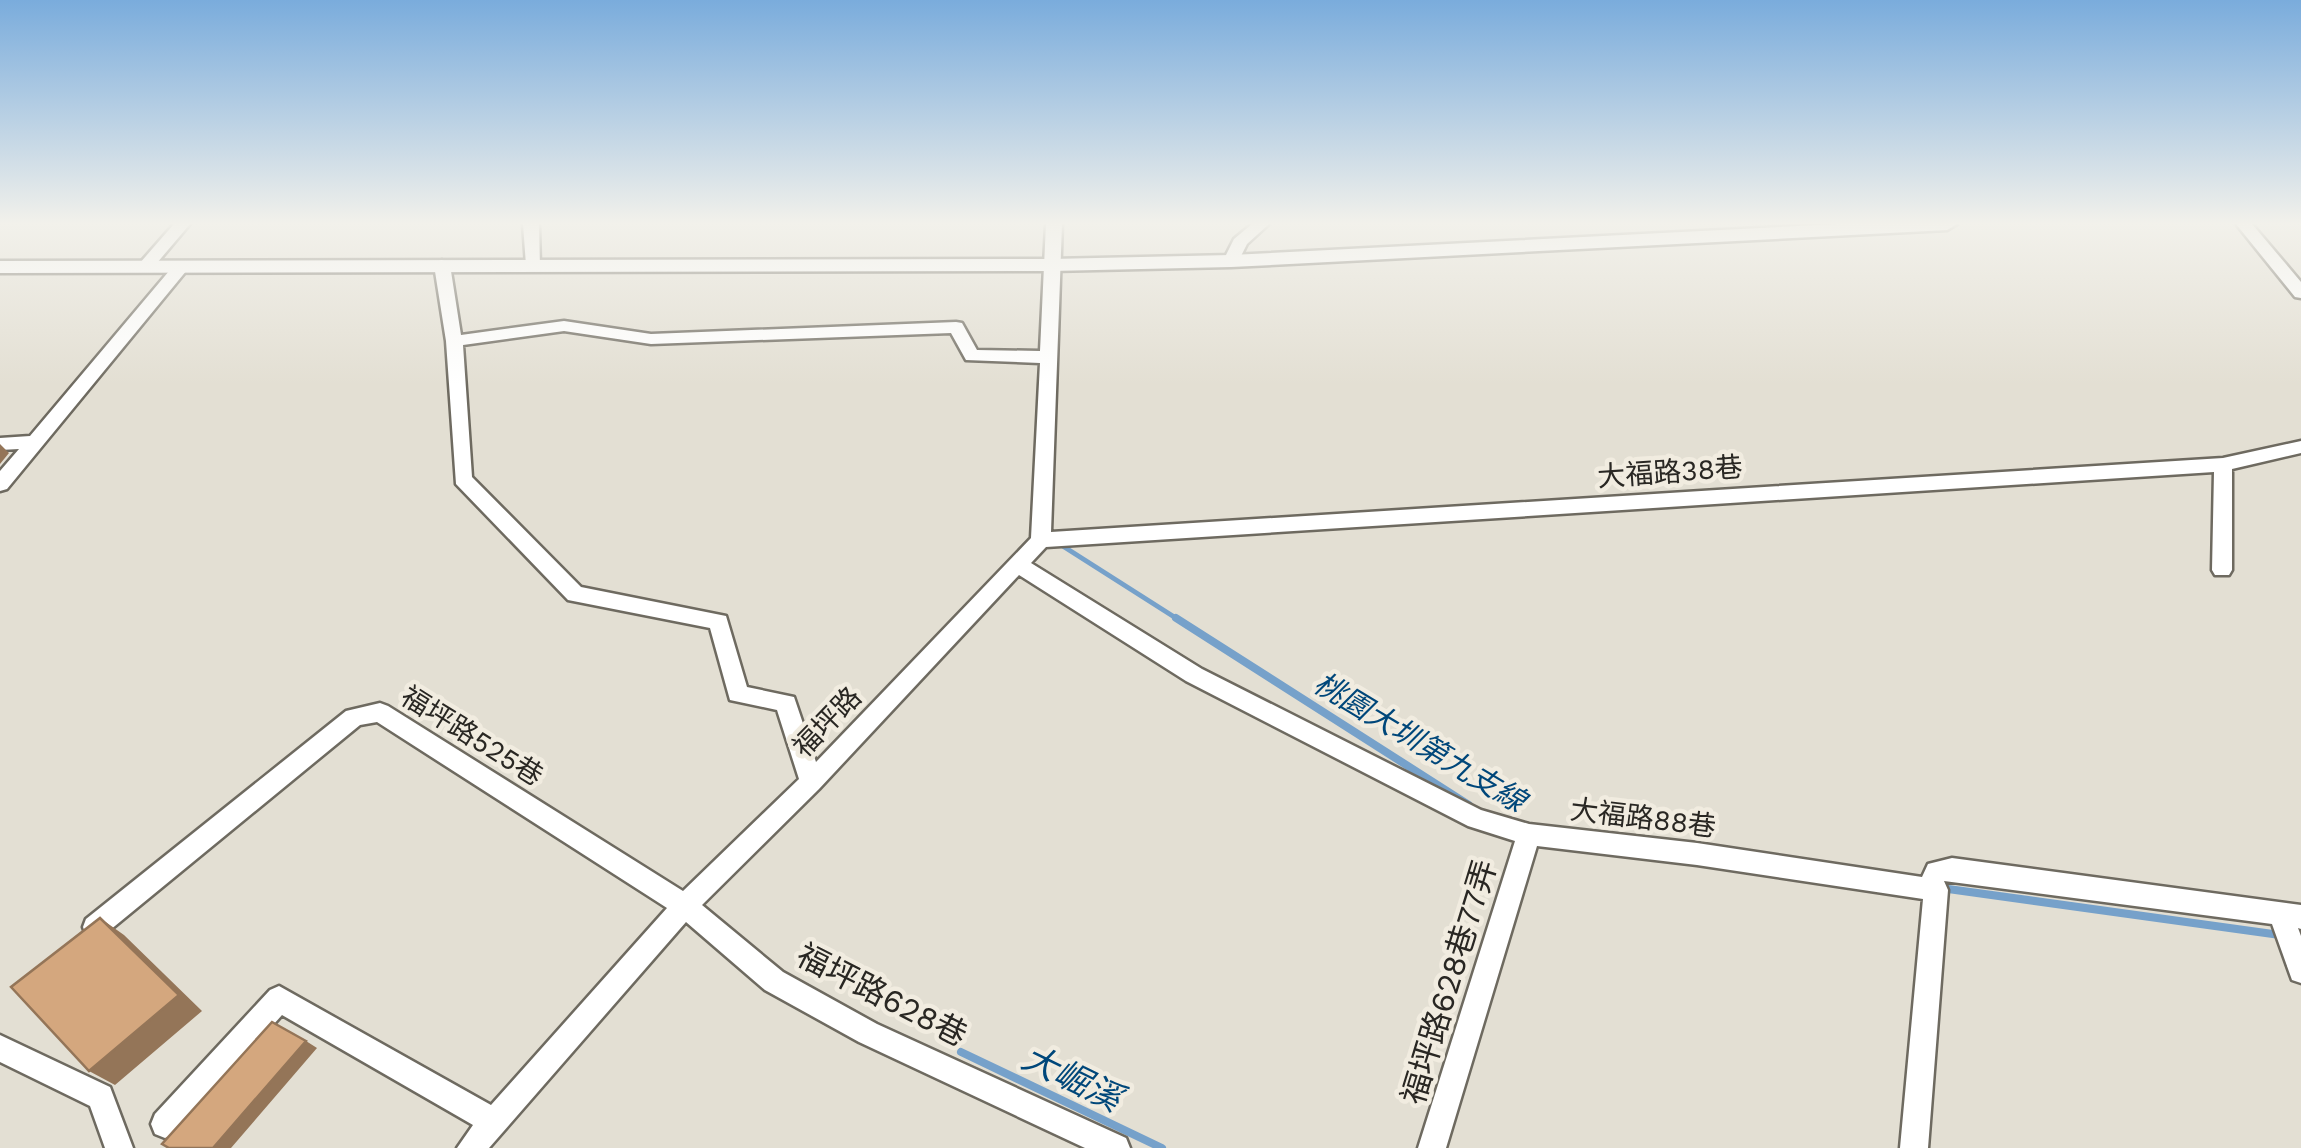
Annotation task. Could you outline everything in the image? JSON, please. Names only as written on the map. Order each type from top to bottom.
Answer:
[{"type":"street","points":[[0,484],[172,278]]},
{"type":"street","points":[[444,278],[454,341],[462,479],[575,594],[719,622],[738,694],[786,703],[811,782]]},
{"type":"street","points":[[1041,540],[1055,278]]},
{"type":"street","points":[[454,341],[564,326],[651,339],[956,326],[972,356],[1048,358]]},
{"type":"street","points":[[0,444],[35,442]]},
{"type":"street","name":"大福路38巷","points":[[1041,540],[2223,465],[2299,449]]},
{"type":"street","points":[[2222,570],[2223,465]]},
{"type":"street","name":"福坪路","points":[[471,1148],[686,906],[811,782],[1041,540]]},
{"type":"street","name":"大福路88巷","points":[[1020,566],[1194,675],[1476,819],[1528,835],[1697,854],[1936,890]]},
{"type":"street","name":"福坪路525巷","points":[[94,927],[354,717],[380,712],[686,906]]},
{"type":"street","name":"福坪路628巷77弄","points":[[1432,1148],[1528,835]]},
{"type":"street","points":[[1914,1148],[1936,890],[1932,881],[1936,872],[1952,869],[2291,916],[2301,971]]},
{"type":"street","name":"福坪路628巷","points":[[686,906],[774,981],[868,1032],[1116,1148]]},
{"type":"street","points":[[165,1124],[279,999],[495,1123]]},
{"type":"street","points":[[0,1048],[100,1097],[119,1148]]},
{"type":"building","points":[[100,918],[179,995],[89,1071],[11,987]]},
{"type":"building","points":[[272,1022],[306,1041],[213,1148],[169,1148],[162,1144]]},
{"type":"waterway","name":"桃園大圳第九支線","points":[[1058,543],[1179,620]]},
{"type":"waterway","name":"桃園大圳第九支線","points":[[1176,618],[1469,805]]},
{"type":"waterway","name":"桃園大圳第九支線","points":[[1941,888],[2280,935]]},
{"type":"waterway","name":"大崛溪","points":[[961,1052],[1162,1148]]}]
